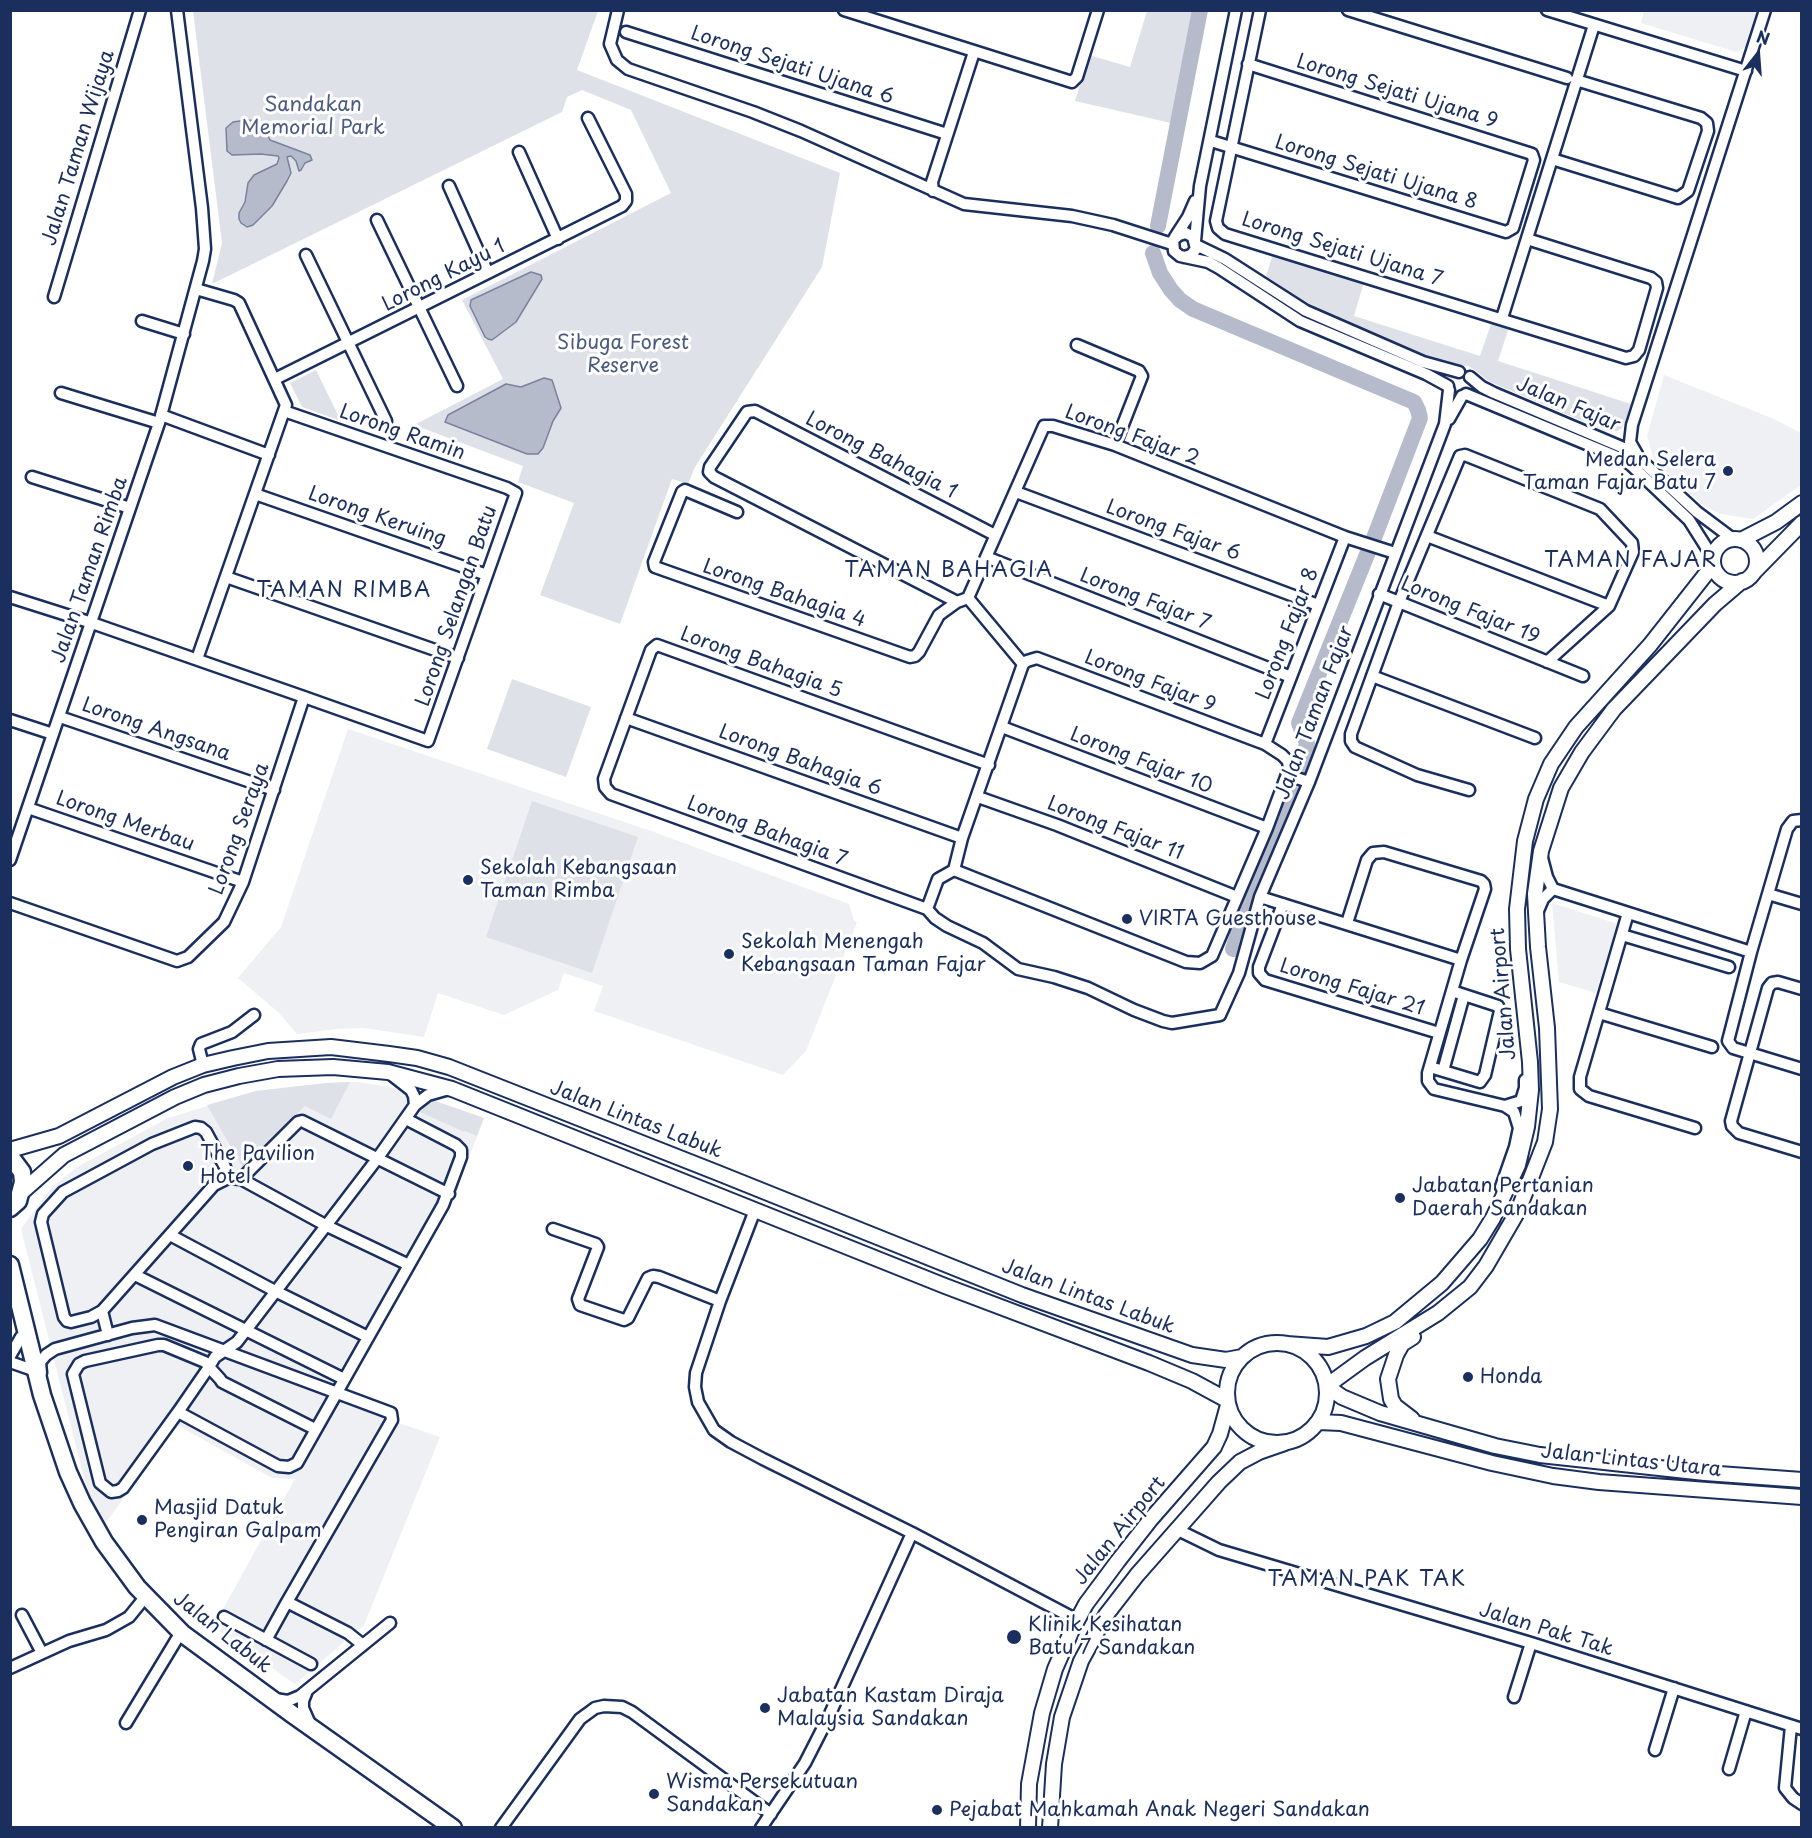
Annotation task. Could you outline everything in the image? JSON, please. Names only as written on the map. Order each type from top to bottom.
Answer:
[{"type":"highway","points":[[10,1156],[22,1172],[17,1200],[10,1220]]},
{"type":"highway","name":"Jalan Labuk","points":[[10,1265],[21,1337],[68,1488],[82,1518],[142,1601],[178,1637],[219,1670],[442,1827]]},
{"type":"highway","name":"Jalan Labuk","points":[[14,1300],[65,1466],[104,1542],[137,1587],[183,1634],[314,1730],[453,1827]]},
{"type":"main road","points":[[1737,539],[1749,545],[1755,553],[1756,563],[1748,577],[1727,582],[1721,578],[1713,562],[1719,545],[1776,522],[1802,502]]},
{"type":"main road","name":"Jalan Airport","points":[[1328,1386],[1365,1358],[1438,1313],[1470,1287],[1486,1266],[1518,1212],[1534,1173],[1545,1142],[1550,1109],[1549,1064],[1535,894],[1541,851],[1561,788],[1587,745],[1614,709],[1715,604],[1748,577],[1802,523]]},
{"type":"main road","name":"Jalan Airport","points":[[1287,1344],[1328,1347],[1366,1336],[1395,1322],[1442,1283],[1480,1239],[1510,1184],[1527,1127],[1531,1090],[1518,949],[1517,909],[1521,864],[1536,799],[1551,764],[1581,721],[1650,645],[1713,562]]},
{"type":"main road","name":"Jalan Lintas Labuk","points":[[10,1150],[59,1136],[145,1090],[203,1065],[268,1051],[331,1047],[407,1057],[449,1067],[1022,1295],[1192,1355],[1226,1360],[1242,1357]]},
{"type":"main road","name":"Jalan Lintas Labuk","points":[[17,1200],[64,1155],[157,1106],[204,1085],[278,1069],[333,1067],[388,1072],[452,1089],[1023,1317],[1149,1363],[1204,1387],[1227,1403]]},
{"type":"main road","points":[[1422,1426],[1395,1406],[1391,1399],[1388,1379],[1391,1366],[1402,1344],[1464,1302],[1507,1250],[1535,1188],[1545,1142]]},
{"type":"main road","points":[[1271,1343],[1287,1344],[1301,1349],[1313,1358],[1328,1386],[1324,1411],[1318,1422],[1304,1436],[1285,1443],[1263,1441],[1243,1430],[1233,1419],[1227,1403],[1227,1383],[1232,1369],[1242,1357],[1255,1348],[1271,1343]]},
{"type":"main road","name":"Jalan Lintas Utara","points":[[1328,1386],[1342,1397],[1380,1413],[1495,1446],[1566,1459],[1802,1480]]},
{"type":"main road","name":"Jalan Airport","points":[[1028,1827],[1031,1773],[1046,1698],[1058,1661],[1077,1620],[1112,1569],[1151,1519],[1214,1447],[1220,1434],[1227,1403]]},
{"type":"main road","name":"Jalan Lintas Utara","points":[[1318,1422],[1341,1423],[1492,1463],[1553,1476],[1599,1482],[1802,1497]]},
{"type":"main road","name":"Jalan Airport","points":[[1050,1827],[1057,1740],[1066,1700],[1081,1661],[1106,1615],[1137,1575],[1219,1482],[1240,1462],[1259,1452],[1285,1443]]},
{"type":"street","name":"Jalan Taman Wijaya","points":[[54,297],[140,10]]},
{"type":"street","name":"Jalan Taman Rimba","points":[[10,860],[160,419],[205,249],[177,10]]},
{"type":"street","points":[[618,10],[610,44],[617,60],[628,69],[762,116],[837,147],[950,199],[976,206],[1072,216],[1174,240],[1186,233],[1196,243],[1306,311],[1423,362],[1467,374],[1470,377],[1472,388],[1464,395],[1445,424]]},
{"type":"street","points":[[844,10],[1074,81],[1077,78],[1098,10]]},
{"type":"street","points":[[1236,10],[1200,186],[1188,217],[1174,240],[1176,254],[1208,262],[1284,311],[1315,328],[1426,374],[1449,388],[1455,395],[1464,395]]},
{"type":"street","name":"Lorong Sejati Ujana 7","points":[[1260,10],[1216,221],[1218,228],[1225,234],[1626,358],[1634,356],[1639,350],[1657,288],[1656,282],[1651,278],[1527,239]]},
{"type":"street","points":[[1348,10],[1701,118],[1707,123],[1708,131],[1688,191],[1682,197],[1674,198],[1552,159]]},
{"type":"street","points":[[1547,10],[1746,71]]},
{"type":"street","points":[[1638,456],[1630,442],[1632,425],[1765,10]]},
{"type":"street","points":[[1502,318],[1552,159],[1572,79],[1594,25]]},
{"type":"street","name":"Lorong Sejati Ujana 6","points":[[626,32],[947,134]]},
{"type":"street","points":[[933,191],[932,182],[935,171],[974,52]]},
{"type":"street","name":"Lorong Sejati Ujana 9","points":[[1248,64],[1534,155],[1513,228],[1510,231]]},
{"type":"street","name":"Lorong Kayu 1","points":[[275,379],[622,206],[626,201],[626,194],[588,118]]},
{"type":"street","name":"Lorong Sejati Ujana 8","points":[[1211,141],[1506,232],[1510,231]]},
{"type":"street","points":[[519,152],[558,239]]},
{"type":"street","points":[[905,178],[920,178],[935,171]]},
{"type":"street","points":[[935,171],[938,183],[950,199]]},
{"type":"street","points":[[449,186],[488,273]]},
{"type":"street","points":[[1184,257],[1194,252],[1200,186]]},
{"type":"street","points":[[377,220],[457,386]]},
{"type":"street","points":[[306,255],[386,421]]},
{"type":"street","points":[[196,289],[239,303],[285,400],[284,411],[197,659]]},
{"type":"street","points":[[141,321],[184,334]]},
{"type":"street","points":[[1077,345],[1139,371],[1142,376],[1115,445]]},
{"type":"street","points":[[1445,424],[1452,375],[1459,372]]},
{"type":"street","name":"Jalan Fajar","points":[[1470,377],[1494,393],[1606,440],[1638,456],[1698,512],[1737,539]]},
{"type":"street","points":[[61,393],[160,419],[269,455]]},
{"type":"street","name":"Jalan Fajar","points":[[1464,395],[1630,464],[1689,520],[1713,562]]},
{"type":"street","name":"Lorong Ramin","points":[[284,411],[507,488]]},
{"type":"street","name":"Lorong Bahagia 1","points":[[957,602],[714,477],[709,472],[710,467],[747,412],[751,411],[995,535]]},
{"type":"street","name":"Jalan Taman Fajar","points":[[1220,1015],[1239,973],[1260,897],[1309,782],[1445,424]]},
{"type":"street","points":[[1606,440],[1622,436],[1632,425]]},
{"type":"street","name":"Lorong Fajar 2","points":[[969,598],[1044,426],[1053,426],[1115,445],[1346,537],[1395,553]]},
{"type":"street","points":[[1427,536],[1609,606],[1633,552],[1632,543],[1600,509],[1465,455],[1457,459],[1399,602],[1351,734],[1351,741],[1355,747],[1417,775],[1469,790]]},
{"type":"street","points":[[32,477],[130,508]]},
{"type":"street","name":"Lorong Selangan Batu","points":[[304,697],[428,741],[516,493],[507,488]]},
{"type":"street","name":"Lorong Bahagia 4","points":[[737,512],[685,490],[682,492],[654,561],[655,567],[910,657],[919,652],[939,615],[957,602]]},
{"type":"street","name":"Lorong Fajar 6","points":[[1016,492],[1318,605]]},
{"type":"street","name":"Lorong Keruing","points":[[255,494],[487,574]]},
{"type":"street","name":"Lorong Fajar 8","points":[[1265,744],[1346,537]]},
{"type":"street","name":"Lorong Fajar 7","points":[[986,557],[1291,677]]},
{"type":"street","points":[[226,577],[458,658]]},
{"type":"street","name":"Lorong Fajar 19","points":[[1379,594],[1582,676]]},
{"type":"street","points":[[10,597],[92,622],[304,697]]},
{"type":"street","points":[[927,909],[938,879],[954,870],[962,838],[1023,664],[969,598],[957,602]]},
{"type":"street","name":"Lorong Fajar 19","points":[[1547,662],[1609,606]]},
{"type":"street","name":"Lorong Bahagia 5","points":[[604,779],[651,650],[657,645],[989,765]]},
{"type":"street","name":"Lorong Fajar 9","points":[[1023,664],[1037,658],[1265,744],[1288,760],[1287,774]]},
{"type":"street","points":[[1372,676],[1535,738]]},
{"type":"street","name":"Lorong Seraya","points":[[10,903],[177,961],[188,957],[224,922],[243,882],[304,697]]},
{"type":"street","name":"Lorong Angsana","points":[[60,717],[274,790]]},
{"type":"street","name":"Lorong Bahagia 6","points":[[626,718],[962,838]]},
{"type":"street","points":[[10,720],[53,734]]},
{"type":"street","name":"Lorong Fajar 10","points":[[1002,727],[1267,828]]},
{"type":"street","points":[[954,870],[1186,962],[1200,963],[1212,956],[1267,828],[1287,774],[1309,782]]},
{"type":"street","name":"Lorong Bahagia 7","points":[[604,779],[605,787],[611,794],[927,909],[946,926],[983,943],[1018,969],[1054,977],[1093,990],[1157,1020],[1172,1023],[1220,1015]]},
{"type":"street","name":"Lorong Fajar 11","points":[[978,797],[1057,825],[1237,897]]},
{"type":"street","name":"Lorong Merbau","points":[[28,808],[243,882]]},
{"type":"street","points":[[1802,820],[1793,821],[1787,829],[1750,952],[1728,1039],[1733,1048],[1802,1069]]},
{"type":"street","points":[[1541,851],[1546,877],[1553,889],[1750,952]]},
{"type":"street","points":[[1347,923],[1367,860],[1373,853],[1383,852],[1481,881],[1485,889],[1439,1033],[1428,1081],[1434,1089],[1505,1106],[1514,1112],[1519,1128],[1505,1178],[1486,1221],[1460,1263]]},
{"type":"street","points":[[1536,915],[1543,899],[1553,889]]},
{"type":"street","points":[[1768,894],[1802,904]]},
{"type":"street","points":[[1260,897],[1461,960]]},
{"type":"street","name":"Lorong Fajar 21","points":[[1283,904],[1259,967],[1259,973],[1265,980],[1439,1033]]},
{"type":"street","points":[[1628,913],[1580,1077],[1580,1089],[1589,1096],[1695,1128]]},
{"type":"street","points":[[1622,935],[1729,967]]},
{"type":"street","points":[[1802,989],[1778,982],[1772,983],[1768,988],[1732,1115],[1732,1126],[1739,1133],[1802,1152]]},
{"type":"street","points":[[1505,1106],[1521,1101],[1525,1088],[1522,988]]},
{"type":"street","points":[[1430,1067],[1480,1082],[1485,1075],[1500,1011],[1498,1006],[1492,1003],[1452,991]]},
{"type":"street","points":[[1443,1071],[1464,995]]},
{"type":"street","points":[[1599,1013],[1712,1047]]},
{"type":"street","points":[[203,1065],[199,1049],[201,1044],[232,1032],[254,1015]]},
{"type":"street","points":[[388,1072],[411,1090],[415,1106]]},
{"type":"street","points":[[315,1429],[222,1382],[209,1367],[205,1362],[158,1345],[85,1361],[75,1369],[73,1378],[100,1483],[111,1492],[118,1491],[123,1488],[178,1412],[209,1367],[215,1357],[237,1342],[327,1226],[415,1106],[428,1095],[452,1089]]},
{"type":"street","points":[[178,1412],[278,1466],[289,1467],[297,1463],[449,1194],[461,1157],[461,1150],[456,1145],[406,1119]]},
{"type":"street","points":[[241,1179],[298,1122],[302,1121],[449,1194]]},
{"type":"street","points":[[228,1178],[225,1167],[206,1132],[195,1127],[152,1144],[63,1192],[43,1214],[40,1222],[65,1320],[71,1322],[91,1317],[102,1311],[214,1185],[228,1178],[241,1179],[327,1226],[409,1265]]},
{"type":"street","points":[[755,1210],[699,1361],[695,1387],[698,1402],[714,1430],[731,1442],[912,1533],[1077,1620]]},
{"type":"street","points":[[554,1229],[597,1244],[598,1247],[578,1299],[580,1305],[624,1320],[628,1318],[648,1278],[653,1276],[720,1301]]},
{"type":"street","points":[[170,1234],[275,1291],[368,1337]]},
{"type":"street","points":[[135,1275],[344,1379]]},
{"type":"street","points":[[14,1300],[25,1314],[33,1339],[41,1347],[55,1349]]},
{"type":"street","points":[[102,1311],[108,1335]]},
{"type":"street","points":[[42,1395],[40,1362],[46,1354],[55,1349],[155,1325],[226,1350],[336,1394],[388,1411],[392,1415],[392,1420],[266,1640]]},
{"type":"street","points":[[10,1356],[21,1337]]},
{"type":"street","points":[[10,1362],[30,1369]]},
{"type":"street","name":"Jalan Pak Tak","points":[[1178,1530],[1219,1550],[1531,1643],[1796,1727]]},
{"type":"street","points":[[761,1827],[805,1762],[829,1716],[912,1533]]},
{"type":"street","points":[[10,1668],[69,1641],[106,1630],[129,1617],[142,1601]]},
{"type":"street","points":[[287,1602],[348,1633],[363,1645]]},
{"type":"street","points":[[22,1615],[42,1653]]},
{"type":"street","points":[[224,1617],[311,1664]]},
{"type":"street","points":[[269,1697],[288,1701],[307,1691],[390,1623]]},
{"type":"street","points":[[126,1723],[178,1637]]},
{"type":"street","points":[[1514,1697],[1531,1643]]},
{"type":"street","points":[[1654,1750],[1674,1688]]},
{"type":"street","points":[[307,1691],[303,1708],[314,1730]]},
{"type":"street","points":[[501,1827],[580,1719],[594,1708],[604,1706],[622,1707],[632,1712],[771,1814]]},
{"type":"street","points":[[1729,1769],[1746,1711]]},
{"type":"street","points":[[1796,1727],[1785,1788],[1792,1798],[1802,1804]]},
{"type":"shaded area","points":[[1644,10],[1759,11],[1748,46],[1736,52],[1641,23]]},
{"type":"shaded area","points":[[1664,375],[1774,419],[1801,433],[1801,485],[1753,519],[1720,514],[1704,506],[1654,460],[1647,436]]},
{"type":"shaded area","name":"Sekolah Kebangsaan Taman Rimba","points":[[348,729],[654,832],[849,904],[854,921],[857,922],[806,1051],[783,1075],[594,1011],[603,986],[564,973],[558,990],[504,1015],[438,993],[424,1037],[364,1028],[297,1034],[278,1012],[238,978],[281,927]]},
{"type":"shaded area","points":[[1552,903],[1618,924],[1596,993],[1559,982]]},
{"type":"shaded area","points":[[359,1082],[394,1088],[484,1118],[453,1200],[338,1402],[440,1437],[364,1625],[295,1684],[213,1627],[295,1479],[272,1478],[177,1425],[104,1525],[90,1502],[21,1229],[51,1188],[77,1167],[168,1118],[256,1091]]},
{"type":"green space","name":"Sibuga Forest Reserve","points":[[193,11],[598,11],[577,70],[840,173],[822,267],[695,467],[688,484],[672,479],[620,624],[540,595],[574,503],[518,482],[523,466],[414,425],[503,379],[462,300],[671,193],[631,110],[582,90],[567,97],[562,112],[212,284],[222,243]]},
{"type":"green space","points":[[1147,11],[1195,11],[1171,123],[1075,101],[1089,55],[1130,67]]},
{"type":"green space","points":[[1273,254],[1364,282],[1354,316],[1480,356],[1492,321],[1509,327],[1498,361],[1631,404],[1625,422],[1617,431],[1606,431],[1490,382],[1469,366],[1444,364],[1333,316],[1303,301],[1266,276]]},
{"type":"green space","points":[[316,370],[341,421],[302,407],[290,383]]},
{"type":"green space","points":[[512,679],[591,707],[566,777],[487,749]]},
{"type":"green space","points":[[532,801],[638,837],[592,973],[486,937]]},
{"type":"green space","points":[[350,1082],[331,1119],[305,1106],[243,1168],[207,1105],[256,1091]]},
{"type":"green space","points":[[427,1098],[484,1118],[477,1136],[418,1111]]},
{"type":"water","points":[[257,121],[263,125],[270,140],[310,155],[312,160],[305,163],[299,171],[296,161],[291,156],[287,157],[291,173],[287,181],[272,206],[253,225],[247,227],[241,223],[239,213],[245,202],[248,183],[254,175],[277,164],[279,158],[261,154],[232,155],[227,151],[226,128],[233,122]]},
{"type":"water","points":[[531,272],[541,275],[542,279],[516,322],[492,340],[485,337],[470,306],[471,300]]},
{"type":"water","points":[[544,378],[552,380],[561,408],[538,454],[527,454],[445,422],[448,415],[506,384],[521,387]]},
{"type":"waterway","points":[[1158,226],[1200,10]]},
{"type":"waterway","points":[[1153,253],[1160,273],[1171,290],[1193,309],[1414,402],[1420,418],[1374,538]]},
{"type":"waterway","points":[[1302,766],[1307,743],[1299,723],[1368,552]]},
{"type":"waterway","points":[[1233,949],[1251,895],[1292,793]]},
{"type":"place","name":"Medan Selera Taman Fajar Batu 7","points":[[1728,471]]},
{"type":"place","name":"Sekolah Kebangsaan Taman Rimba","points":[[468,880]]},
{"type":"place","name":"VIRTA Guesthouse","points":[[1127,919]]},
{"type":"place","name":"Sekolah Menengah Kebangsaan Taman Fajar","points":[[729,954]]},
{"type":"place","name":"The Pavilion Hotel","points":[[188,1166]]},
{"type":"place","name":"Jabatan Pertanian Daerah Sandakan","points":[[1400,1198]]},
{"type":"place","name":"Honda","points":[[1468,1377]]},
{"type":"place","name":"Masjid Datuk Pengiran Galpam","points":[[142,1520]]},
{"type":"place","name":"Klinik Kesihatan Batu 7 Sandakan","points":[[1014,1637]]},
{"type":"place","name":"Jabatan Kastam Diraja Malaysia Sandakan","points":[[765,1708]]},
{"type":"place","name":"Wisma Persekutuan Sandakan","points":[[654,1794]]},
{"type":"place","name":"Pejabat Mahkamah Anak Negeri Sandakan","points":[[937,1810]]},
{"type":"district","name":"TAMAN FAJAR","points":[[1631,561]]},
{"type":"district","name":"TAMAN BAHAGIA","points":[[949,571]]},
{"type":"district","name":"TAMAN RIMBA","points":[[344,591]]},
{"type":"district","name":"TAMAN PAK TAK","points":[[1367,1580]]},
{"type":"park label","name":"Sandakan Memorial Park","points":[[313,116]]}]
